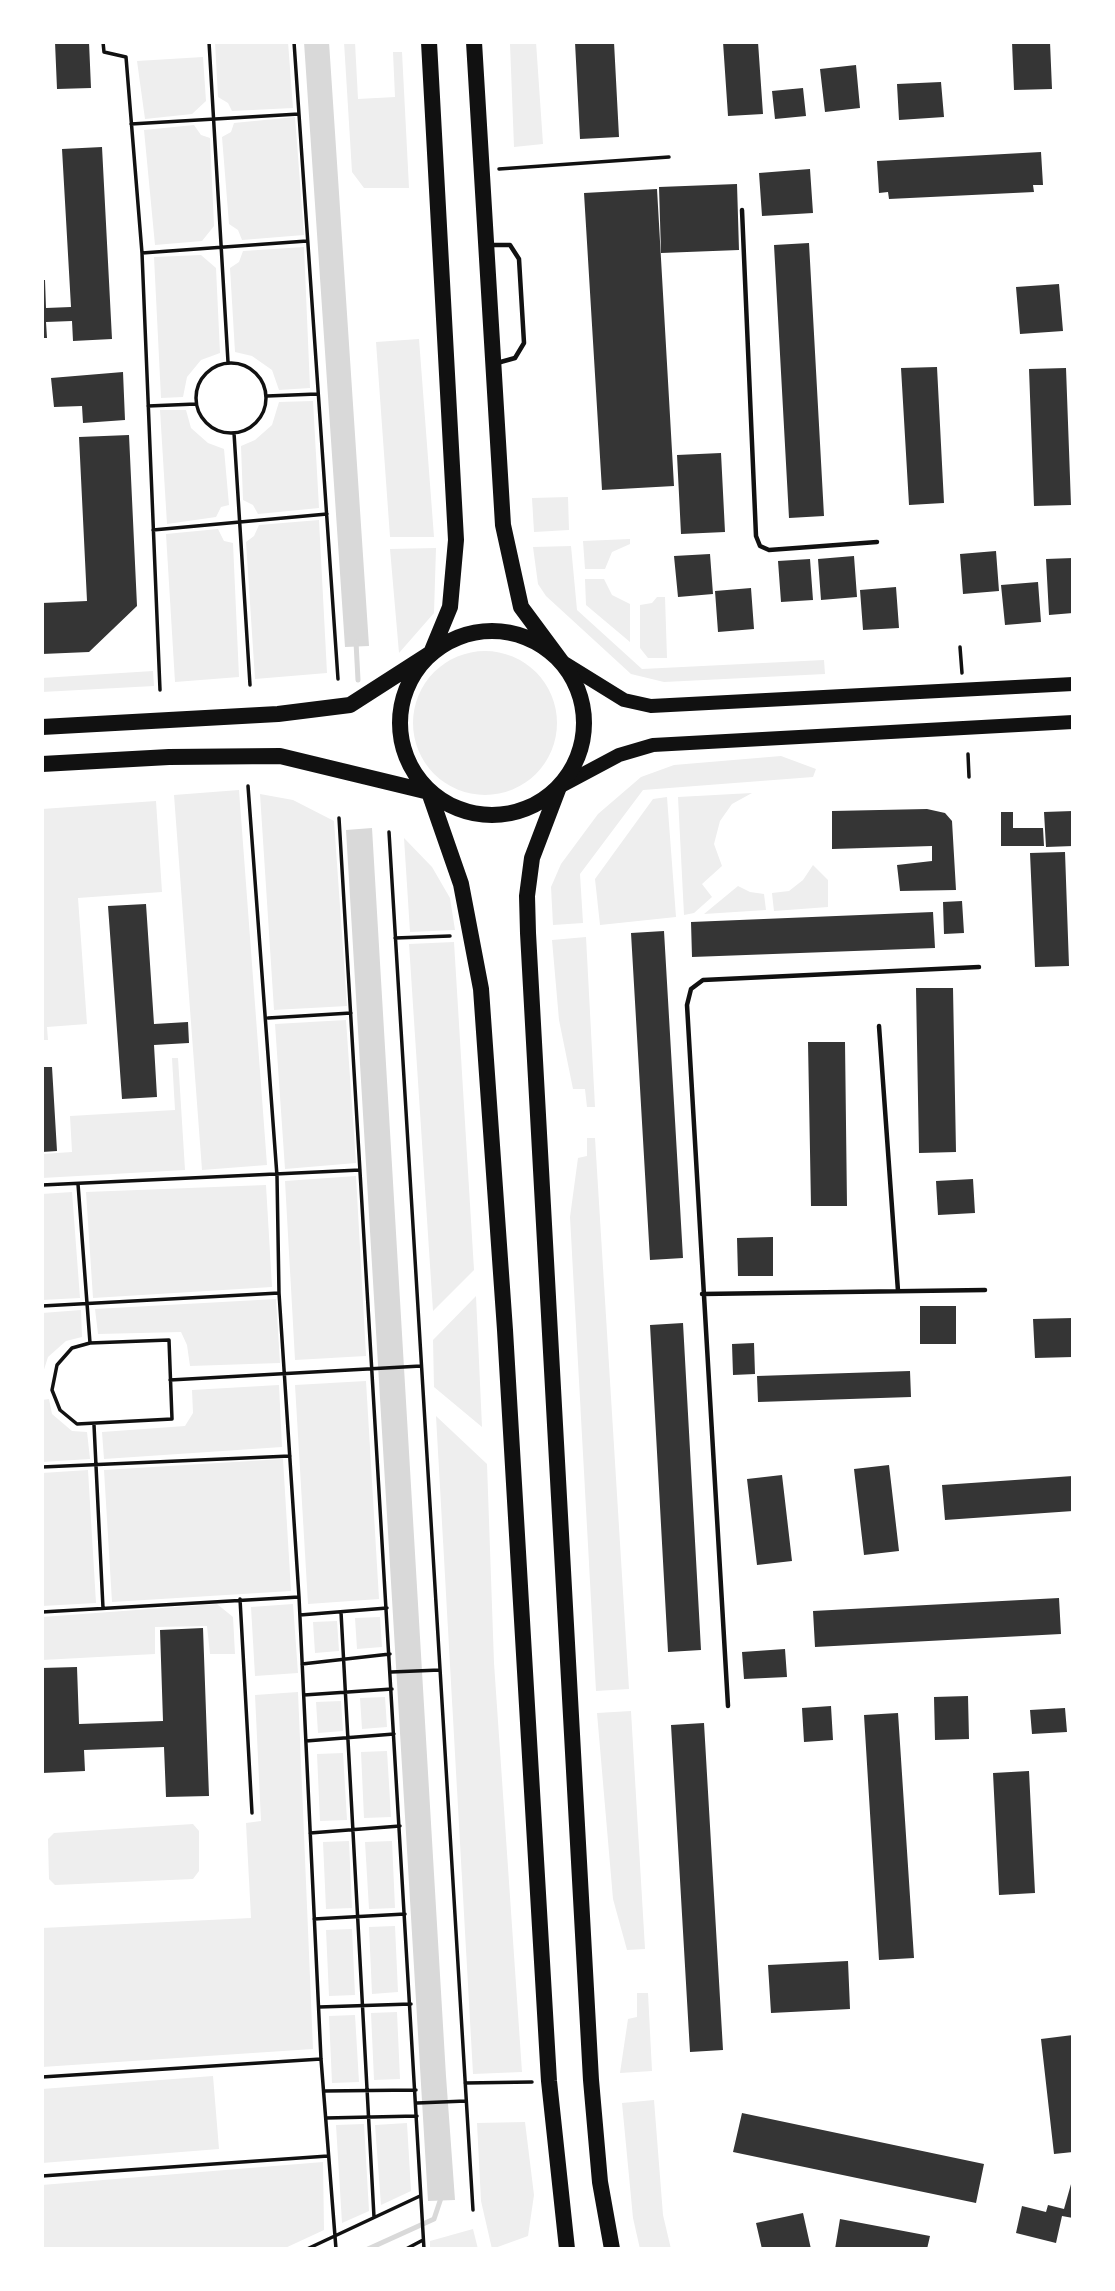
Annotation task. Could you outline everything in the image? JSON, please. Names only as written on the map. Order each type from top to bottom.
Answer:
[{"type":"main road","points":[[429,42],[456,540],[450,607],[431,653],[411,677],[400,706],[400,738],[410,767],[429,792],[461,884],[481,989],[506,1343],[549,2081],[567,2249]]},
{"type":"main road","points":[[474,42],[503,525],[521,607],[576,685],[584,711],[583,739],[575,765],[559,787],[532,858],[527,896],[591,2080],[600,2182],[612,2249]]},
{"type":"main road","points":[[42,727],[278,714],[351,705],[455,637],[483,630],[502,631],[539,643],[561,661],[624,700],[651,706],[1073,684]]},
{"type":"main road","points":[[42,764],[169,757],[281,756],[429,792],[453,808],[481,816],[509,814],[536,805],[559,787],[618,755],[653,745],[1073,722]]},
{"type":"lane","points":[[743,210],[755,522],[760,546],[769,550],[877,542]]},
{"type":"lane","points":[[488,244],[510,245],[516,251],[524,343],[515,358],[493,364]]},
{"type":"lane","points":[[728,1706],[687,1005],[691,989],[703,980],[979,967]]},
{"type":"lane","points":[[879,1026],[898,1291]]},
{"type":"lane","points":[[702,1294],[985,1290]]},
{"type":"path","points":[[103,42],[104,52],[125,57],[131,124],[142,253],[160,690]]},
{"type":"path","points":[[209,42],[228,362]]},
{"type":"path","points":[[294,42],[338,679]]},
{"type":"path","points":[[131,124],[299,114]]},
{"type":"path","points":[[482,169],[668,157]]},
{"type":"path","points":[[142,253],[308,241]]},
{"type":"path","points":[[228,362],[250,367],[265,385],[267,396],[260,419],[252,428],[234,433],[218,431],[208,424],[196,404],[200,381],[217,365],[228,362]]},
{"type":"path","points":[[267,396],[318,394]]},
{"type":"path","points":[[148,406],[196,404]]},
{"type":"path","points":[[234,433],[250,685]]},
{"type":"path","points":[[153,530],[327,514]]},
{"type":"path","points":[[960,647],[962,673]]},
{"type":"path","points":[[968,754],[969,777]]},
{"type":"path","points":[[248,786],[268,1018],[277,1176],[279,1293],[300,1615],[321,2059],[336,2248]]},
{"type":"path","points":[[339,818],[424,2249]]},
{"type":"path","points":[[389,832],[473,2210]]},
{"type":"path","points":[[395,939],[450,936]]},
{"type":"path","points":[[268,1018],[351,1013]]},
{"type":"path","points":[[42,1185],[360,1170]]},
{"type":"path","points":[[78,1183],[90,1343]]},
{"type":"path","points":[[42,1306],[279,1293]]},
{"type":"path","points":[[169,1340],[170,1380],[172,1419],[77,1424],[60,1410],[52,1390],[57,1365],[72,1348],[90,1343],[169,1340]]},
{"type":"path","points":[[170,1380],[421,1366]]},
{"type":"path","points":[[94,1425],[103,1608]]},
{"type":"path","points":[[42,1467],[289,1456]]},
{"type":"path","points":[[42,1612],[299,1597]]},
{"type":"path","points":[[240,1600],[251,1813]]},
{"type":"path","points":[[300,1615],[387,1608]]},
{"type":"path","points":[[341,1612],[374,2217]]},
{"type":"path","points":[[302,1664],[390,1654]]},
{"type":"path","points":[[391,1672],[440,1670]]},
{"type":"path","points":[[304,1695],[392,1689]]},
{"type":"path","points":[[306,1741],[394,1734]]},
{"type":"path","points":[[310,1833],[400,1826]]},
{"type":"path","points":[[314,1919],[405,1914]]},
{"type":"path","points":[[319,2007],[411,2004]]},
{"type":"path","points":[[42,2077],[321,2059]]},
{"type":"path","points":[[465,2083],[532,2082]]},
{"type":"path","points":[[324,2091],[416,2090]]},
{"type":"path","points":[[417,2103],[466,2101]]},
{"type":"path","points":[[326,2119],[417,2116]]},
{"type":"path","points":[[42,2176],[328,2155]]},
{"type":"path","points":[[307,2249],[420,2196]]},
{"type":"path","points":[[406,2249],[423,2240]]},
{"type":"shaded area","points":[[215,42],[288,42],[293,108],[232,111],[228,103],[218,97]]},
{"type":"shaded area","points":[[304,42],[329,42],[369,646],[345,647]]},
{"type":"shaded area","points":[[344,42],[355,42],[358,99],[395,97],[393,52],[402,52],[409,188],[364,188],[352,172]]},
{"type":"shaded area","points":[[536,42],[543,144],[514,147],[510,44]]},
{"type":"shaded area","points":[[203,57],[206,101],[192,114],[145,119],[137,61]]},
{"type":"shaded area","points":[[295,117],[304,235],[242,240],[238,230],[229,224],[222,137],[231,132],[234,123]]},
{"type":"shaded area","points":[[194,125],[201,135],[210,138],[214,226],[202,241],[155,245],[144,130]]},
{"type":"shaded area","points":[[304,247],[310,388],[279,390],[272,370],[252,356],[235,352],[230,268],[239,262],[243,251]]},
{"type":"shaded area","points":[[201,255],[216,268],[220,353],[201,360],[187,377],[183,397],[161,398],[154,257]]},
{"type":"shaded area","points":[[419,339],[434,537],[390,537],[376,342]]},
{"type":"shaded area","points":[[313,401],[319,508],[258,514],[253,505],[243,500],[241,446],[255,440],[272,425],[279,402]]},
{"type":"shaded area","points":[[160,410],[186,410],[191,428],[208,443],[224,449],[229,505],[221,507],[216,517],[167,524]]},
{"type":"shaded area","points":[[568,497],[569,530],[534,532],[532,498]]},
{"type":"shaded area","points":[[319,520],[327,673],[255,679],[246,542],[254,536],[259,525]]},
{"type":"shaded area","points":[[218,529],[224,541],[233,543],[239,677],[175,682],[166,534]]},
{"type":"shaded area","points":[[630,539],[630,544],[612,552],[605,569],[585,569],[583,541]]},
{"type":"shaded area","points":[[571,546],[577,610],[642,669],[824,660],[825,674],[664,682],[631,674],[546,596],[538,584],[533,547]]},
{"type":"shaded area","points":[[436,548],[434,613],[399,653],[390,549]]},
{"type":"shaded area","points":[[585,579],[604,579],[612,595],[630,604],[630,642],[586,605]]},
{"type":"shaded area","points":[[657,597],[665,597],[667,658],[648,658],[640,648],[640,605],[652,603]]},
{"type":"shaded area","points":[[485,651],[512,657],[536,672],[551,696],[557,723],[551,750],[536,774],[512,789],[485,795],[458,789],[434,774],[419,750],[413,723],[419,696],[434,672],[458,657]]},
{"type":"shaded area","points":[[153,671],[154,686],[42,692],[42,678]]},
{"type":"shaded area","points":[[781,756],[816,769],[813,777],[643,790],[580,874],[583,923],[553,925],[551,887],[561,864],[598,814],[641,777],[674,765]]},
{"type":"shaded area","points":[[239,790],[267,1165],[202,1170],[174,795]]},
{"type":"shaded area","points":[[752,793],[732,804],[720,821],[714,844],[722,866],[702,884],[712,897],[694,913],[684,915],[678,797]]},
{"type":"shaded area","points":[[260,794],[293,800],[334,821],[347,1006],[274,1010]]},
{"type":"shaded area","points":[[667,797],[676,917],[600,925],[595,879],[653,799]]},
{"type":"shaded area","points":[[156,801],[162,892],[78,898],[87,1024],[47,1027],[48,1040],[42,1040],[42,809]]},
{"type":"shaded area","points":[[372,828],[455,2200],[428,2201],[346,830]]},
{"type":"shaded area","points":[[404,838],[432,867],[450,898],[455,930],[410,932]]},
{"type":"shaded area","points":[[813,865],[828,880],[828,907],[774,911],[772,893],[789,891],[803,880]]},
{"type":"shaded area","points":[[738,886],[750,892],[764,894],[766,910],[704,914]]},
{"type":"shaded area","points":[[586,937],[595,1107],[587,1107],[585,1089],[573,1089],[559,1020],[552,940]]},
{"type":"shaded area","points":[[454,942],[474,1270],[433,1311],[409,944]]},
{"type":"shaded area","points":[[346,1020],[356,1163],[285,1169],[275,1024]]},
{"type":"shaded area","points":[[172,1058],[178,1058],[185,1170],[42,1178],[42,1154],[72,1152],[70,1116],[175,1110]]},
{"type":"shaded area","points":[[587,1138],[595,1138],[629,1689],[596,1691],[570,1217],[578,1158],[587,1156]]},
{"type":"shaded area","points":[[356,1176],[366,1356],[295,1360],[285,1181]]},
{"type":"shaded area","points":[[266,1185],[272,1287],[93,1298],[86,1192]]},
{"type":"shaded area","points":[[72,1192],[80,1298],[42,1300],[42,1194]]},
{"type":"shaded area","points":[[476,1296],[482,1427],[434,1387],[433,1340]]},
{"type":"shaded area","points":[[276,1299],[280,1363],[190,1366],[187,1345],[181,1332],[98,1334],[95,1309]]},
{"type":"shaded area","points":[[81,1310],[82,1337],[66,1341],[48,1357],[42,1376],[42,1313]]},
{"type":"shaded area","points":[[366,1381],[379,1599],[308,1604],[295,1385]]},
{"type":"shaded area","points":[[279,1385],[282,1447],[104,1459],[102,1432],[185,1426],[193,1413],[192,1390]]},
{"type":"shaded area","points":[[49,1399],[52,1414],[72,1431],[87,1432],[90,1459],[42,1462],[42,1400]]},
{"type":"shaded area","points":[[436,1416],[487,1464],[494,1663],[522,2072],[473,2074]]},
{"type":"shaded area","points":[[283,1459],[291,1591],[112,1602],[104,1470]]},
{"type":"shaded area","points":[[88,1470],[96,1603],[42,1606],[42,1473]]},
{"type":"shaded area","points":[[217,1604],[233,1617],[235,1654],[210,1654],[207,1626],[155,1627],[155,1654],[42,1660],[42,1617]]},
{"type":"shaded area","points":[[293,1604],[298,1673],[255,1676],[251,1607]]},
{"type":"shaded area","points":[[380,1617],[382,1647],[357,1649],[355,1618]]},
{"type":"shaded area","points":[[337,1621],[339,1651],[315,1653],[313,1622]]},
{"type":"shaded area","points":[[298,1692],[313,2049],[42,2067],[42,1928],[251,1918],[246,1823],[261,1821],[255,1695]]},
{"type":"shaded area","points":[[385,1697],[387,1727],[362,1729],[360,1698]]},
{"type":"shaded area","points":[[341,1701],[343,1731],[318,1733],[316,1702]]},
{"type":"shaded area","points":[[631,1711],[645,1949],[627,1950],[613,1899],[597,1713]]},
{"type":"shaded area","points":[[387,1751],[391,1817],[364,1818],[361,1752]]},
{"type":"shaded area","points":[[343,1753],[347,1820],[320,1821],[317,1754]]},
{"type":"shaded area","points":[[193,1824],[199,1831],[199,1871],[193,1879],[55,1885],[49,1879],[48,1839],[54,1833]]},
{"type":"shaded area","points":[[349,1841],[352,1908],[326,1909],[323,1842]]},
{"type":"shaded area","points":[[392,1841],[395,1908],[369,1909],[365,1842]]},
{"type":"shaded area","points":[[395,1926],[398,1992],[372,1994],[369,1927]]},
{"type":"shaded area","points":[[352,1929],[355,1995],[329,1996],[326,1930]]},
{"type":"shaded area","points":[[637,1993],[648,1993],[652,2071],[620,2073],[628,2019],[637,2017]]},
{"type":"shaded area","points":[[397,2012],[400,2079],[374,2080],[371,2013]]},
{"type":"shaded area","points":[[355,2015],[359,2082],[332,2083],[329,2016]]},
{"type":"shaded area","points":[[213,2076],[219,2149],[42,2163],[42,2089]]},
{"type":"shaded area","points":[[654,2100],[663,2215],[671,2249],[640,2249],[633,2218],[622,2103]]},
{"type":"shaded area","points":[[525,2122],[534,2195],[528,2236],[492,2249],[481,2201],[477,2123]]},
{"type":"shaded area","points":[[407,2123],[411,2191],[381,2205],[375,2125]]},
{"type":"shaded area","points":[[364,2124],[369,2211],[342,2223],[336,2125]]},
{"type":"shaded area","points":[[323,2162],[324,2230],[283,2249],[42,2249],[42,2185]]},
{"type":"shaded area","points":[[473,2229],[478,2249],[430,2249],[430,2241]]},
{"type":"building","points":[[55,42],[89,42],[91,88],[57,89]]},
{"type":"building","points":[[575,42],[614,42],[619,137],[580,139]]},
{"type":"building","points":[[723,42],[758,42],[763,114],[728,116]]},
{"type":"building","points":[[1012,42],[1050,42],[1052,89],[1014,90]]},
{"type":"building","points":[[856,65],[860,108],[825,112],[820,69]]},
{"type":"building","points":[[941,82],[944,117],[899,120],[897,84]]},
{"type":"building","points":[[803,88],[806,116],[775,119],[772,91]]},
{"type":"building","points":[[102,147],[112,339],[73,341],[72,321],[46,322],[47,338],[42,338],[42,280],[45,280],[46,308],[71,307],[62,149]]},
{"type":"building","points":[[1041,152],[1043,185],[1033,185],[1034,192],[889,199],[888,192],[879,193],[877,161]]},
{"type":"building","points":[[810,169],[813,213],[762,216],[759,173]]},
{"type":"building","points":[[737,184],[739,250],[661,253],[659,187]]},
{"type":"building","points":[[657,189],[674,486],[602,490],[584,193]]},
{"type":"building","points":[[809,243],[824,516],[789,518],[774,245]]},
{"type":"building","points":[[1059,284],[1063,331],[1020,334],[1016,287]]},
{"type":"building","points":[[937,367],[944,503],[909,505],[901,368]]},
{"type":"building","points":[[1066,368],[1071,505],[1034,506],[1029,369]]},
{"type":"building","points":[[123,372],[125,420],[83,423],[82,406],[54,407],[51,378]]},
{"type":"building","points":[[129,435],[137,606],[89,652],[42,654],[42,603],[87,601],[79,437]]},
{"type":"building","points":[[721,453],[725,532],[681,534],[677,455]]},
{"type":"building","points":[[996,551],[999,591],[963,594],[960,554]]},
{"type":"building","points":[[710,554],[713,594],[678,597],[674,556]]},
{"type":"building","points":[[854,556],[857,597],[821,600],[818,559]]},
{"type":"building","points":[[1073,558],[1073,613],[1049,615],[1046,559]]},
{"type":"building","points":[[810,559],[813,600],[781,602],[778,561]]},
{"type":"building","points":[[1038,582],[1041,622],[1005,625],[1001,585]]},
{"type":"building","points":[[896,587],[899,628],[863,630],[860,590]]},
{"type":"building","points":[[751,588],[754,629],[718,632],[715,591]]},
{"type":"building","points":[[927,809],[945,813],[952,821],[956,890],[900,891],[897,865],[932,861],[932,846],[832,849],[832,811]]},
{"type":"building","points":[[1073,811],[1073,846],[1046,847],[1044,812]]},
{"type":"building","points":[[1001,812],[1013,812],[1013,828],[1043,828],[1044,846],[1001,846]]},
{"type":"building","points":[[1065,852],[1069,966],[1035,967],[1030,853]]},
{"type":"building","points":[[962,901],[964,933],[944,934],[943,902]]},
{"type":"building","points":[[146,904],[154,1024],[188,1022],[189,1043],[154,1045],[157,1097],[122,1099],[108,906]]},
{"type":"building","points":[[933,912],[935,948],[692,957],[691,922]]},
{"type":"building","points":[[664,931],[683,1258],[650,1260],[631,933]]},
{"type":"building","points":[[916,988],[953,988],[956,1152],[919,1153]]},
{"type":"building","points":[[808,1042],[845,1042],[847,1206],[811,1206]]},
{"type":"building","points":[[42,1067],[52,1067],[57,1151],[42,1152]]},
{"type":"building","points":[[973,1179],[975,1213],[938,1215],[936,1181]]},
{"type":"building","points":[[773,1237],[773,1276],[738,1276],[737,1238]]},
{"type":"building","points":[[920,1306],[956,1306],[956,1344],[920,1344]]},
{"type":"building","points":[[1073,1318],[1073,1357],[1035,1358],[1033,1319]]},
{"type":"building","points":[[683,1323],[701,1650],[668,1652],[650,1325]]},
{"type":"building","points":[[754,1343],[755,1374],[733,1375],[732,1344]]},
{"type":"building","points":[[910,1371],[911,1397],[758,1402],[757,1376]]},
{"type":"building","points":[[889,1465],[899,1551],[864,1555],[854,1469]]},
{"type":"building","points":[[782,1475],[792,1561],[757,1565],[747,1479]]},
{"type":"building","points":[[1073,1476],[1073,1511],[945,1520],[942,1485]]},
{"type":"building","points":[[1059,1598],[1061,1634],[815,1647],[813,1611]]},
{"type":"building","points":[[203,1628],[209,1796],[166,1797],[164,1747],[84,1750],[85,1771],[42,1773],[42,1668],[77,1667],[79,1724],[163,1721],[160,1630]]},
{"type":"building","points":[[785,1649],[787,1677],[744,1679],[742,1652]]},
{"type":"building","points":[[968,1696],[969,1739],[935,1740],[934,1697]]},
{"type":"building","points":[[831,1706],[833,1740],[804,1742],[802,1708]]},
{"type":"building","points":[[1065,1708],[1067,1732],[1032,1734],[1030,1710]]},
{"type":"building","points":[[898,1713],[914,1958],[879,1960],[864,1715]]},
{"type":"building","points":[[704,1723],[723,2050],[690,2052],[671,1725]]},
{"type":"building","points":[[1029,1771],[1035,1893],[999,1895],[993,1773]]},
{"type":"building","points":[[848,1961],[850,2009],[771,2013],[768,1965]]},
{"type":"building","points":[[1073,2035],[1073,2152],[1054,2154],[1041,2039]]},
{"type":"building","points":[[742,2113],[984,2164],[976,2203],[733,2152]]},
{"type":"building","points":[[1073,2177],[1073,2218],[1062,2216],[1056,2243],[1016,2233],[1022,2206],[1046,2212],[1048,2205],[1064,2209]]},
{"type":"building","points":[[803,2213],[811,2249],[762,2249],[756,2223]]},
{"type":"building","points":[[840,2219],[930,2236],[927,2249],[835,2249]]},
{"type":"waterway","points":[[356,642],[358,680]]},
{"type":"waterway","points":[[368,2249],[434,2219],[442,2195]]}]
